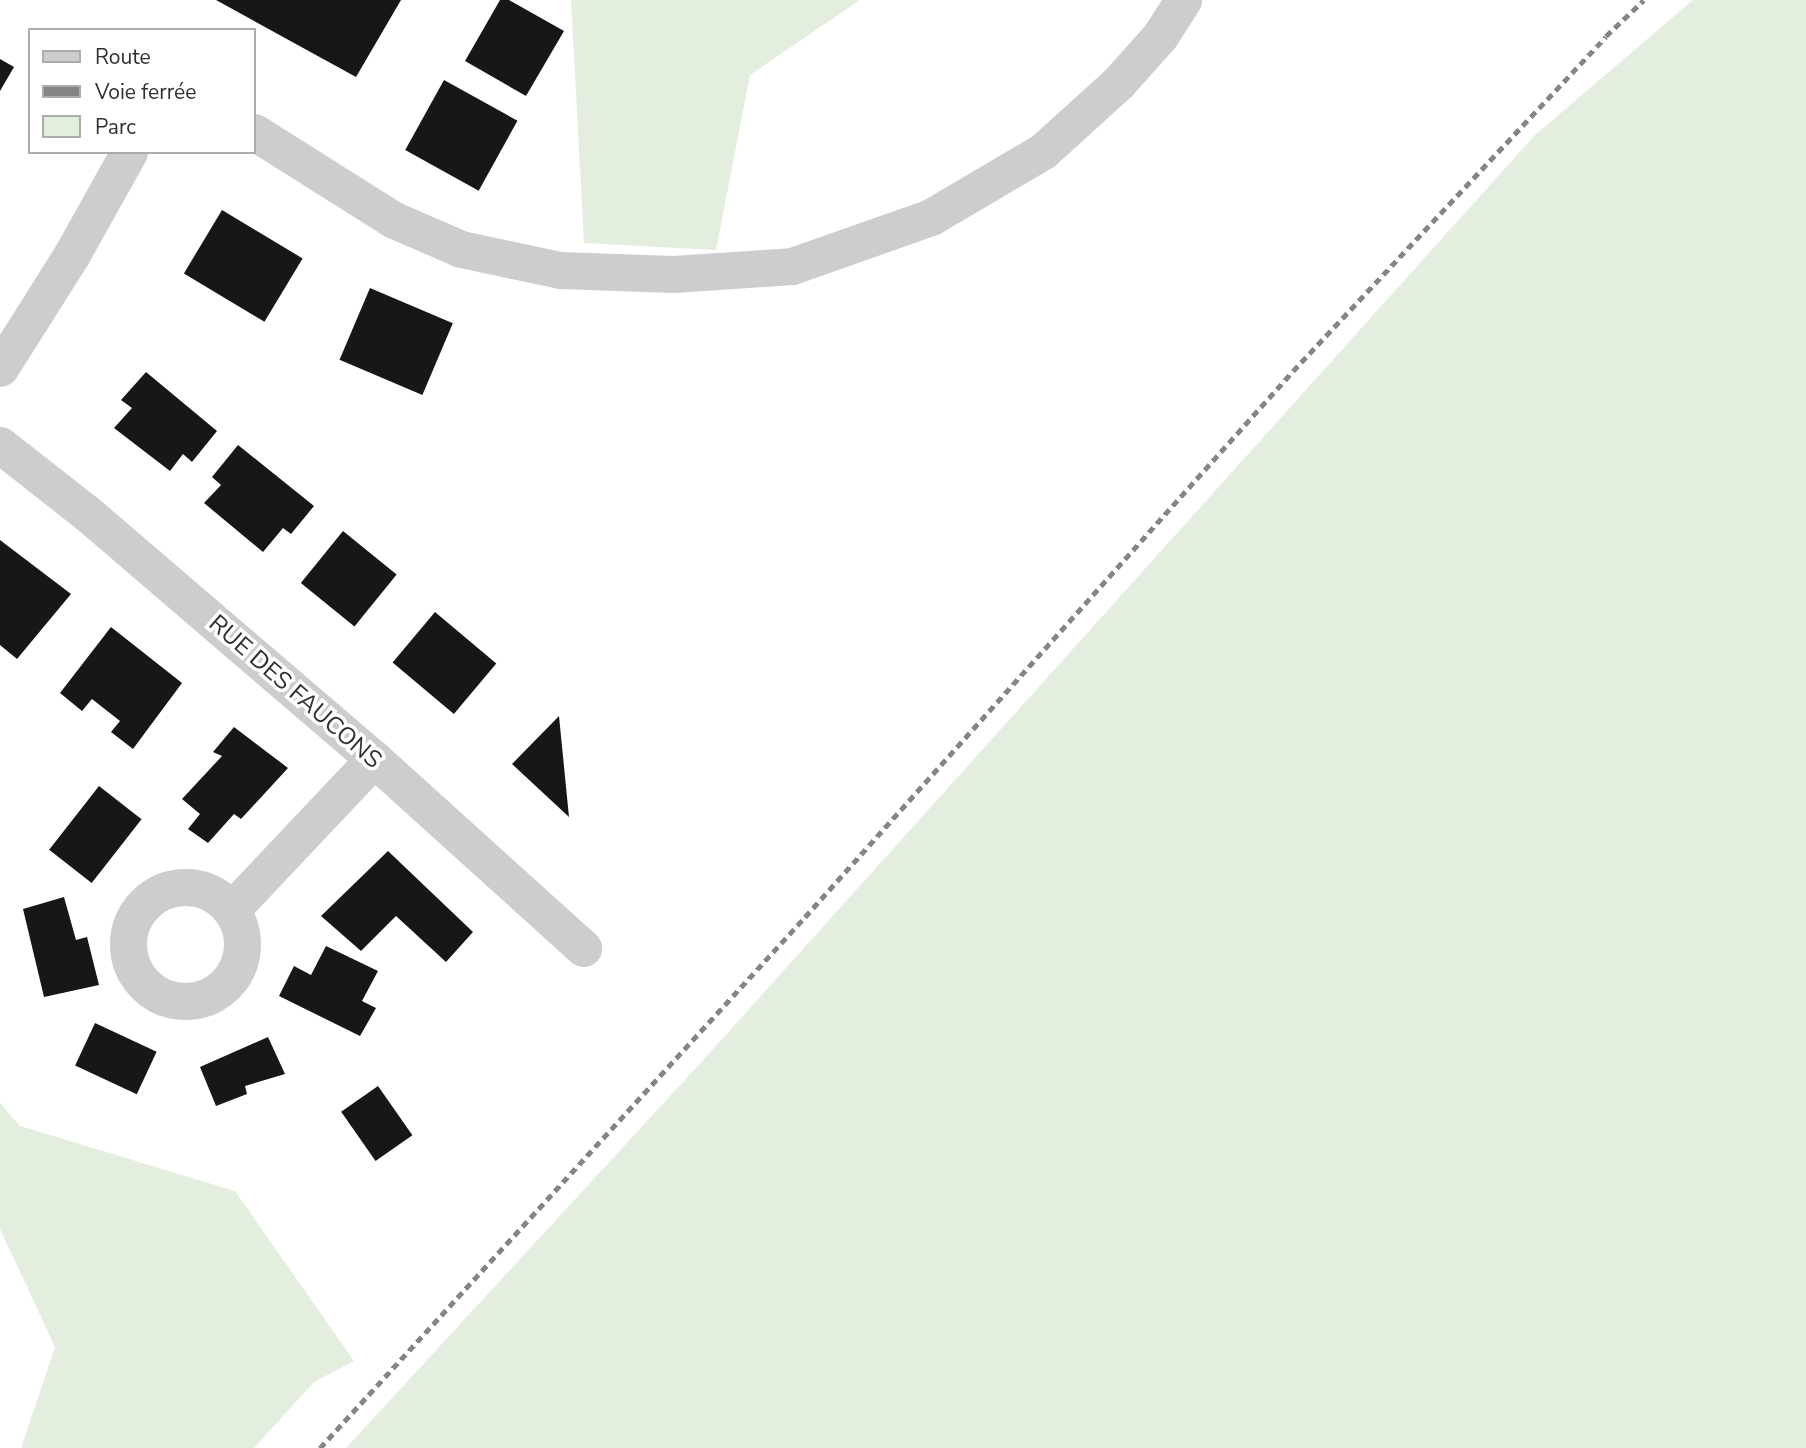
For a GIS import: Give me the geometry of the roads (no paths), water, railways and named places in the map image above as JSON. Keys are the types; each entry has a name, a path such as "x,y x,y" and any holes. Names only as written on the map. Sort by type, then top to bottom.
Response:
{"street":[{"path":"256,133 394,220 461,249 560,270 673,274 792,266 931,217 1043,151 1118,83 1160,36 1183,0"},
{"path":"0,368 72,254 128,154"},
{"name":"RUE DES FAUCONS","path":"0,445 88,514 374,759 583,948"},
{"path":"231,910 374,759"}],"railway":[{"path":"320,1448 805,917 1293,371 1606,36 1644,0"}]}
